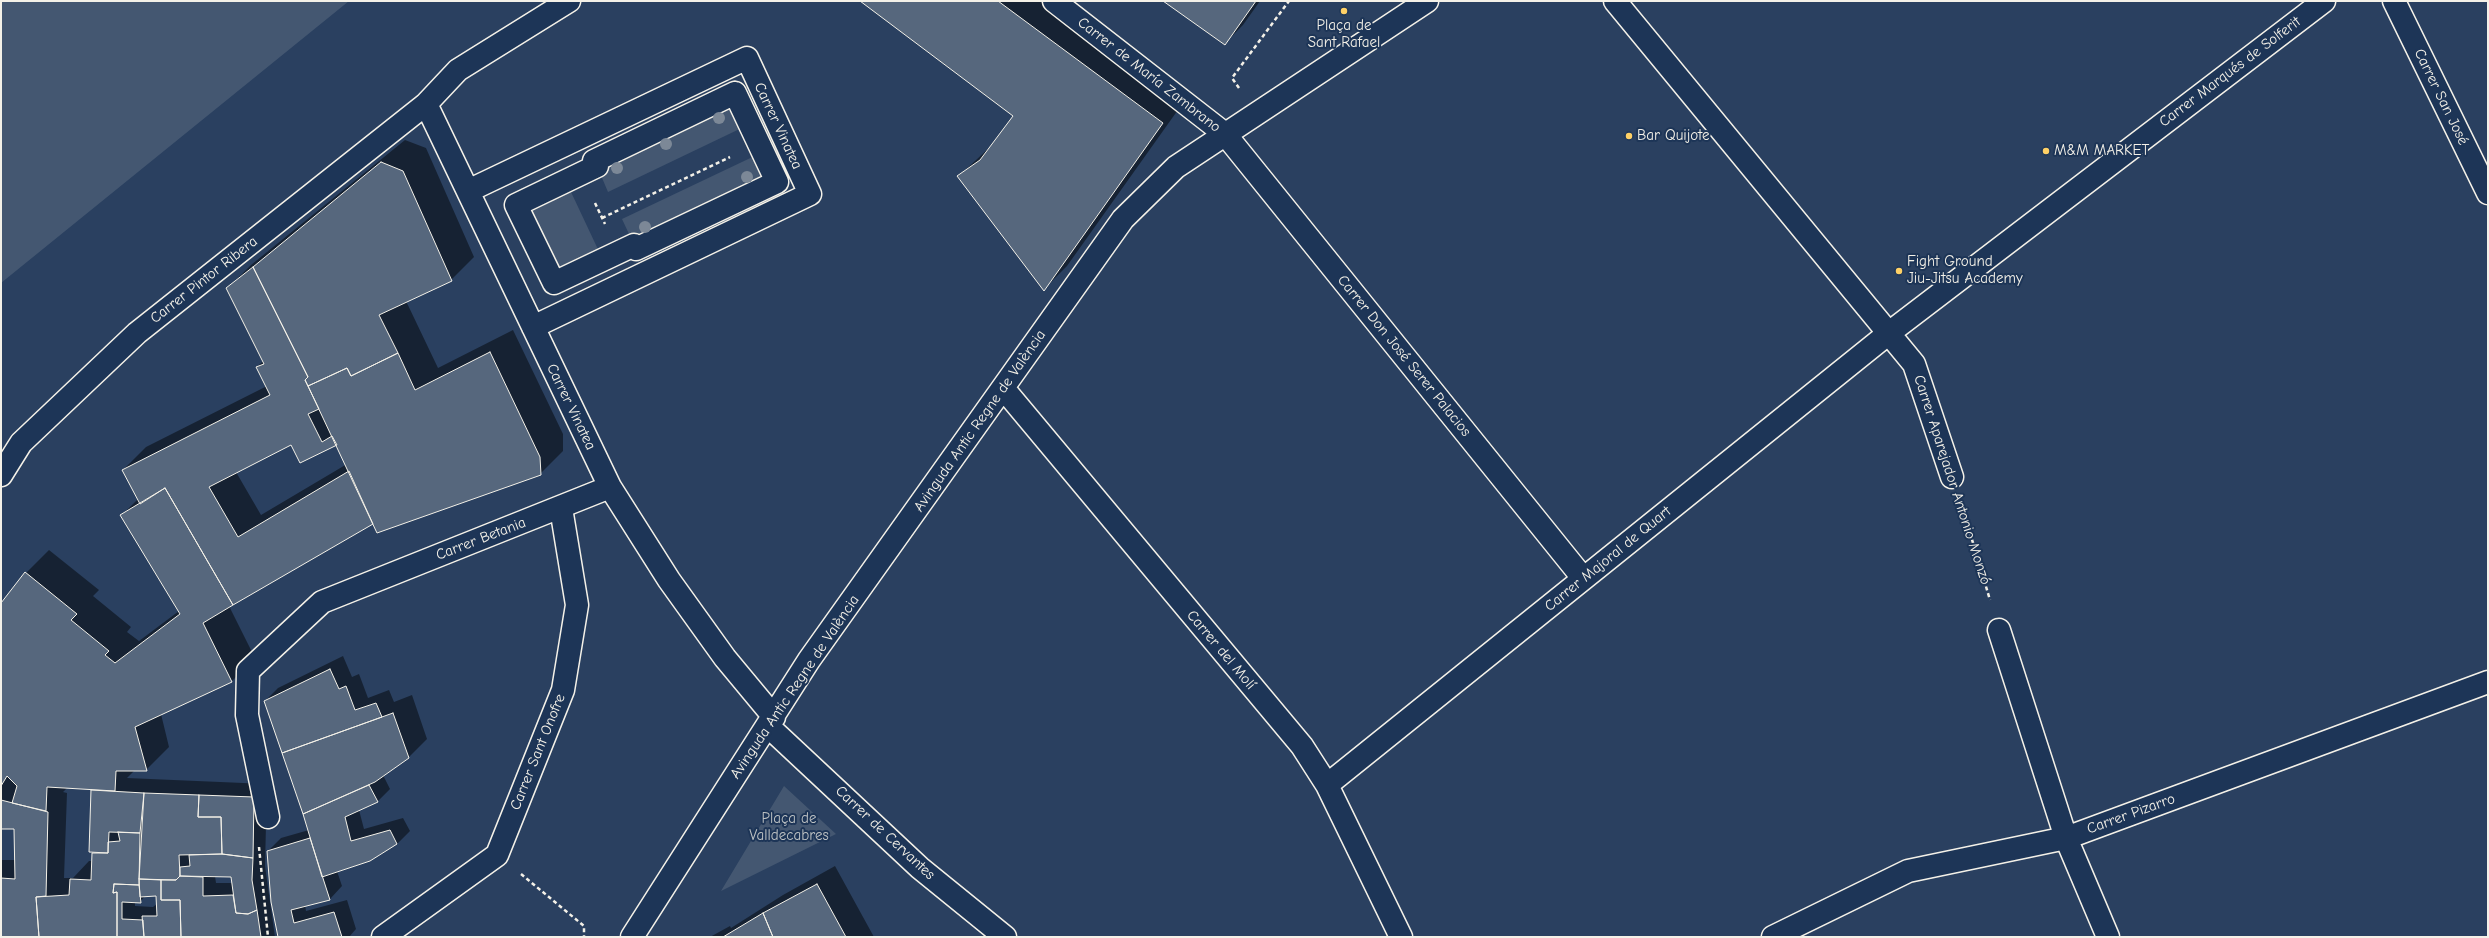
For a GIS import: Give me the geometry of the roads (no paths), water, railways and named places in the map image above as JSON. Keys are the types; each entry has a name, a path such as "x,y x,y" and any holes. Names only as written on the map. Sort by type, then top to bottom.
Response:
{"street":[{"name":"Carrer Pintor Ribera","path":"1,476 20,443 137,333 426,104 458,70 569,1"},
{"name":"Carrer de María Zambrano","path":"1054,1 1225,134"},
{"name":"Avinguda Antic Regne de València","path":"632,937 809,660 1123,219 1176,168 1427,1"},
{"name":"Carrer Aparejador Antonio Monzó","path":"1615,1 1914,364 1952,477"},
{"name":"Carrer Marqués de Solferit","path":"1889,333 2324,1"},
{"name":"Carrer San José","path":"2394,1 2488,193"},
{"name":"Carrer Vinatea","path":"468,191 747,58 810,194 533,327"},
{"path":"735,93 777,182 636,249 634,245 619,252 554,283 516,204 597,166 594,161 735,93"},
{"name":"Carrer Vinatea","path":"426,104 610,487"},
{"name":"Carrer Don José Serer Palacios","path":"1225,134 1583,578"},
{"name":"Carrer Majoral de Quart","path":"1327,785 1889,333"},
{"name":"Carrer del Molí","path":"1003,388 1302,746 1327,785 1401,937"},
{"path":"610,487 669,580 771,721"},
{"name":"Carrer Betania","path":"268,818 247,716 248,671 322,602 561,508 610,487"},
{"name":"Carrer Sant Onofre","path":"383,937 497,855 563,690 577,605 561,508"},
{"path":"1999,630 2066,838 2108,937"},
{"name":"Carrer Pizarro","path":"1773,937 1908,871 2066,838 2488,682"},
{"name":"Carrer de Cervantes","path":"771,721 920,868 1005,937"}],"place":[{"name":"Plaça de Sant Rafael","path":"1344,11"},
{"name":"Bar Quijote","path":"1629,136"},
{"name":"M&M MARKET","path":"2046,151"},
{"name":"Fight Ground Jiu-Jitsu Academy","path":"1899,271"}],"park label":[{"name":"Plaça de Valldecabres","path":"789,828"}]}
